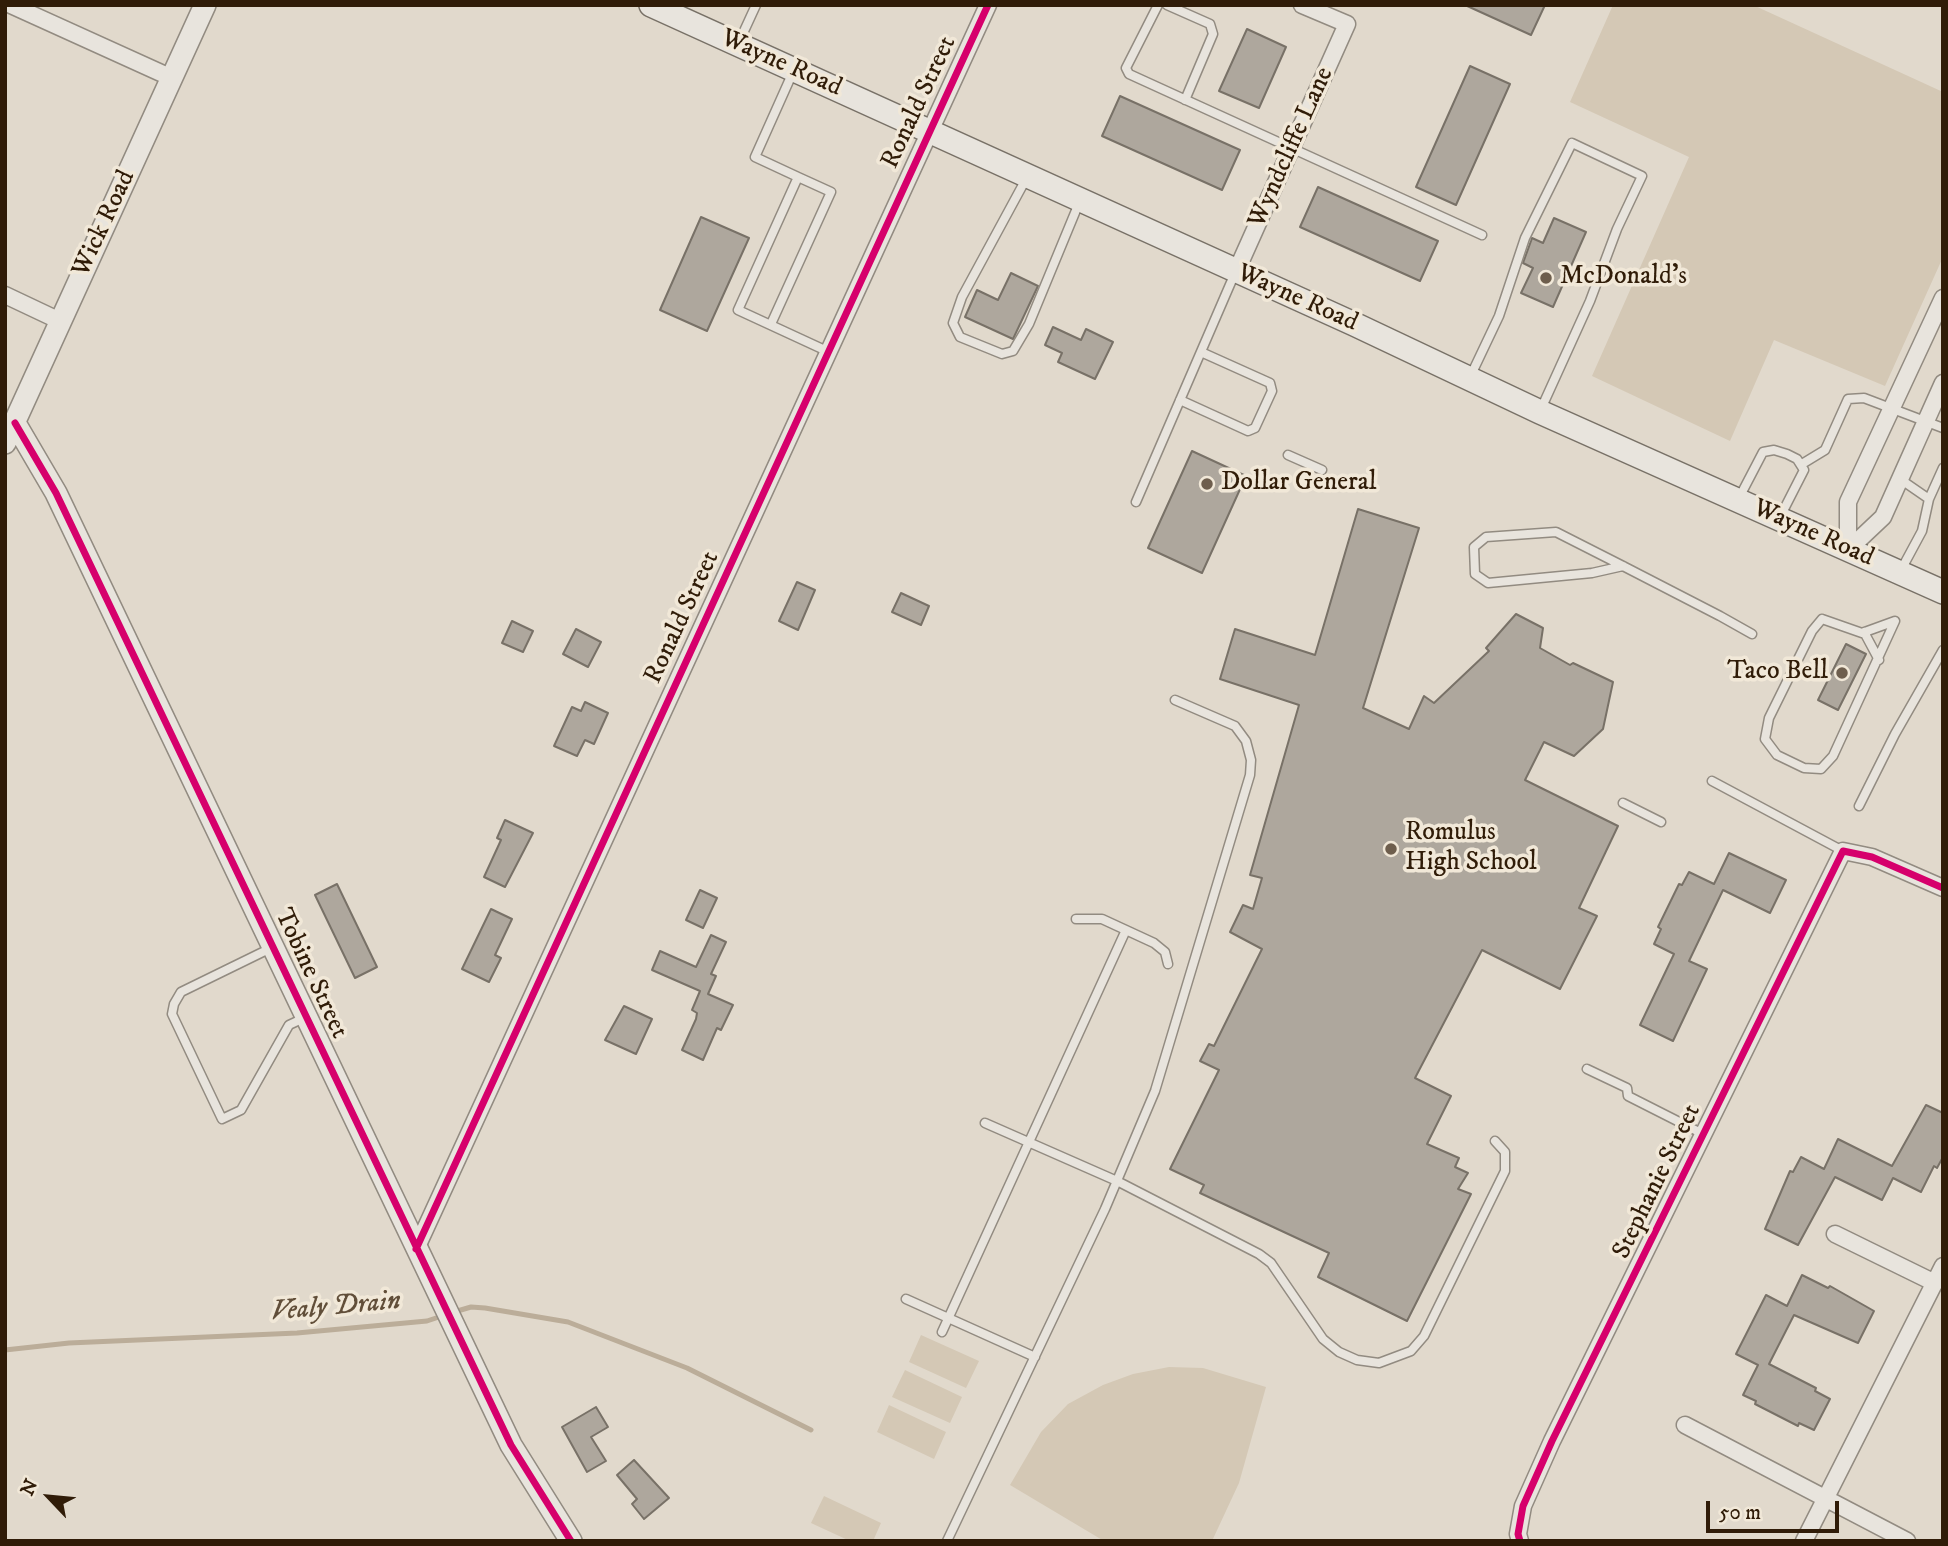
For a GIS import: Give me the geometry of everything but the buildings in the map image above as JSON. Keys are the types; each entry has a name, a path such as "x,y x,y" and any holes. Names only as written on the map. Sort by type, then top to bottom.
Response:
{"main road":[{"name":"Wayne Road","path":"652,5 1540,412 1943,592"}],"street":[{"path":"11,5 172,78"},
{"name":"Wick Road","path":"5,443 205,5"},
{"name":"Ronald Street","path":"416,1249 988,5"},
{"name":"Wyndcliffe Lane","path":"1236,272 1347,24 1302,5"},
{"path":"5,295 60,321"},
{"path":"1848,550 1848,502 1943,298"},
{"path":"1848,550 1884,517 1943,383"},
{"name":"Tobine Street","path":"15,423 56,492 511,1445 571,1541"},
{"path":"1843,851 1872,858 1943,888"},
{"name":"Stephanie Street","path":"1519,1537 1522,1506 1547,1452 1843,851"},
{"path":"1835,1234 1935,1283"},
{"path":"1804,1541 1943,1266"},
{"path":"1685,1425 1908,1541"}],"lane":[{"path":"738,45 756,5"},
{"path":"1158,5 1126,68 1129,74 1482,236"},
{"path":"1167,5 1210,24 1213,34 1185,100"},
{"path":"771,324 831,192 755,157 794,70"},
{"path":"1469,379 1499,316 1525,238 1572,143 1643,176 1617,229 1590,301 1540,412"},
{"path":"798,177 738,310 829,352"},
{"path":"1028,177 962,297 953,323 960,337 1002,354 1013,351 1029,324 1080,201"},
{"path":"1136,502 1236,272"},
{"path":"1180,400 1248,431 1255,428 1272,391 1270,383 1201,352"},
{"path":"1802,464 1825,450 1848,399 1864,398 1892,411 1943,428"},
{"path":"1738,501 1763,452 1774,450 1787,454 1802,464 1804,470 1779,520"},
{"path":"1288,455 1322,470"},
{"path":"1900,573 1922,531 1930,499 1943,468"},
{"path":"1900,479 1930,499"},
{"path":"1623,566 1592,573 1488,583 1475,573 1474,547 1486,537 1556,532 1623,566 1752,634"},
{"path":"1822,619 1864,632 1895,621 1833,756 1821,769 1804,768 1777,755 1765,739 1769,718 1812,631 1822,619"},
{"path":"1864,632 1879,660"},
{"path":"1859,806 1895,734 1943,650"},
{"path":"947,1541 1117,1181 1155,1091 1250,775 1249,750 1236,726 1175,700"},
{"path":"1712,780 1843,851"},
{"path":"1623,803 1661,822"},
{"path":"1076,919 1102,919 1126,930 1159,947 1165,952 1168,964"},
{"path":"942,1332 1031,1143 1126,930"},
{"path":"274,946 181,992 174,1004 172,1014 222,1119 241,1110 289,1025 307,1017"},
{"path":"1587,1069 1627,1088 1628,1096 1704,1134"},
{"path":"985,1123 1117,1181 1271,1263 1323,1339 1339,1352 1357,1360 1379,1363 1411,1351 1424,1336 1505,1171 1505,1152 1495,1141"},
{"path":"906,1299 1035,1357"}],"shaded area":[{"path":"1613,5 1753,5 1943,92 1943,257 1885,386 1774,340 1730,441 1592,376 1689,157 1570,102"},
{"path":"921,1335 979,1361 966,1388 909,1362"},
{"path":"1169,1367 1203,1368 1266,1387 1239,1483 1212,1541 1104,1541 1010,1485 1041,1432 1068,1404 1103,1385 1133,1374"},
{"path":"905,1370 962,1397 950,1423 892,1397"},
{"path":"889,1405 946,1432 934,1459 877,1432"},
{"path":"824,1496 881,1523 873,1541 850,1541 811,1523"}],"waterway":[{"name":"Vealy Drain","path":"454,1312 471,1307 485,1308 568,1322 687,1368 811,1430"},
{"name":"Vealy Drain","path":"5,1350 69,1343 297,1333 427,1321 445,1315"}],"cycle path":[{"path":"416,1249 988,5"},
{"path":"15,423 56,493 511,1445 571,1541"},
{"path":"1520,1541 1518,1534 1523,1506 1552,1441 1843,851 1872,857 1943,888"}],"place":[{"name":"McDonald's","path":"1546,278"},
{"name":"Dollar General","path":"1207,484"},
{"name":"Taco Bell","path":"1842,673"},
{"name":"Romulus High School","path":"1391,849"}]}
